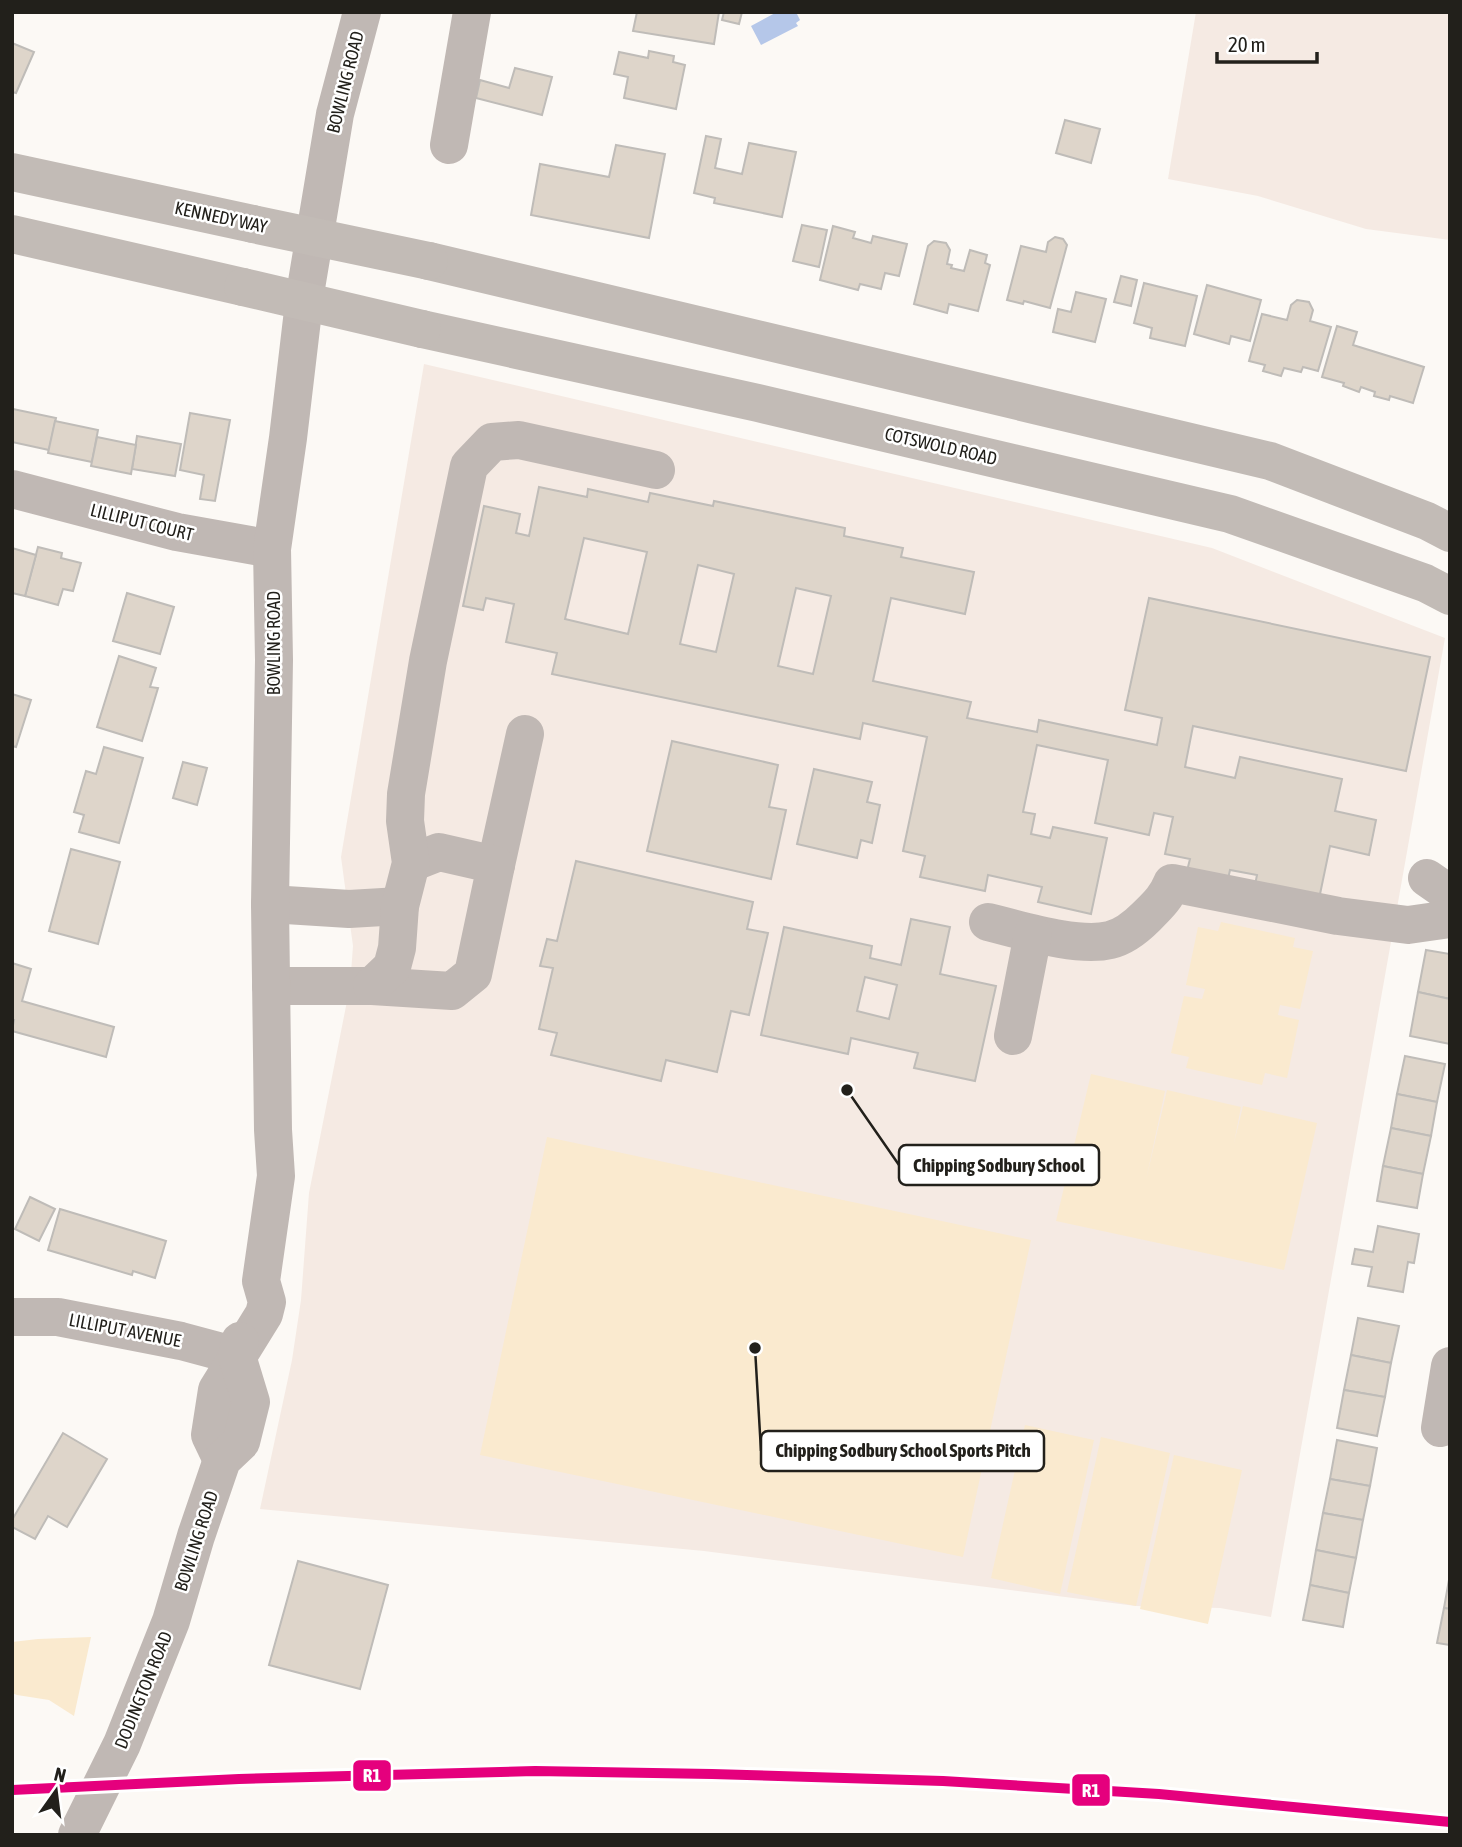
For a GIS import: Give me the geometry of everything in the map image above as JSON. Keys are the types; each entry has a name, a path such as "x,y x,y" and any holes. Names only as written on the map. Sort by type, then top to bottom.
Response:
{"main road":[{"name":"KENNEDY WAY","path":"12,172 429,261 1270,461 1427,521 1450,533"},
{"name":"COTSWOLD ROAD","path":"12,234 758,403 1230,514 1424,583 1450,596"}],"street":[{"name":"BOWLING ROAD","path":"171,1621 222,1460 210,1435 217,1390 237,1356 248,1293 261,1281 276,1176 270,904 274,660 272,549 305,294 335,114 362,12"},
{"path":"449,145 472,12"},
{"path":"372,986 392,967 397,948 400,906 411,863 405,821 406,794 428,660 469,466 492,442 519,440 656,470"},
{"name":"LILLIPUT COURT","path":"12,489 177,532 272,549"},
{"path":"271,986 372,986 452,991 473,974 525,734"},
{"path":"411,863 439,852 496,865"},
{"path":"988,922 1060,939 1112,940 1143,920 1167,896 1172,883 1338,916 1408,925 1450,919"},
{"path":"270,904 349,909 400,906"},
{"path":"1013,1036 1034,934"},
{"name":"LILLIPUT AVENUE","path":"12,1317 58,1317 181,1341 237,1356"},
{"path":"1440,1428 1450,1366"},
{"name":"DODINGTON ROAD","path":"77,1835 122,1744 171,1621"}],"shaded area":[{"path":"1196,12 1450,12 1450,240 1366,229 1258,196 1168,179"},
{"path":"424,364 1212,548 1445,638 1271,1617 1220,1608 1136,1606 704,1551 260,1509 292,1360 301,1300 309,1193 350,986 353,946 341,857"},
{"path":"1221,922 1295,938 1293,947 1313,951 1300,1009 1280,1005 1278,1015 1299,1020 1287,1078 1265,1073 1262,1085 1186,1068 1189,1057 1171,1053 1184,996 1202,999 1205,989 1186,985 1198,927 1218,931"},
{"path":"1091,1074 1165,1091 1146,1180 1167,1090 1241,1107 1234,1143 1243,1106 1317,1123 1284,1270 1056,1221"},
{"path":"547,1137 1031,1240 963,1557 480,1455"},
{"path":"1025,1425 1094,1440 1060,1594 991,1578"},
{"path":"1101,1437 1170,1453 1136,1606 1067,1592"},
{"path":"1174,1455 1242,1470 1208,1624 1140,1609"},
{"path":"91,1637 74,1716 49,1700 12,1693 12,1642"}],"water":[{"path":"777,12 796,12 800,20 796,23 798,26 761,45 751,26"}],"building":[{"path":"637,12 719,12 714,44 633,31"},
{"path":"724,12 742,12 739,24 722,20"},
{"path":"12,43 34,52 16,93 12,92"},
{"path":"649,51 674,56 673,62 685,65 676,109 624,98 628,77 614,74 619,52 648,58"},
{"path":"515,68 552,77 542,115 476,98 480,80 509,88"},
{"path":"1065,120 1100,129 1091,163 1056,153"},
{"path":"706,136 721,139 715,168 742,174 749,143 796,152 782,217 714,203 715,198 694,193"},
{"path":"616,145 665,154 649,238 531,215 540,164 609,177"},
{"path":"802,225 827,230 819,267 793,261"},
{"path":"833,226 855,232 853,238 871,243 873,236 907,244 899,276 885,273 881,289 860,284 858,290 820,280"},
{"path":"1055,237 1063,239 1067,245 1050,308 1024,301 1023,304 1007,300 1021,246 1046,252 1048,242"},
{"path":"934,241 946,243 950,250 947,264 952,265 951,268 964,271 970,250 987,255 985,263 990,265 978,311 949,304 947,313 914,304 928,246"},
{"path":"1121,276 1137,280 1131,306 1114,302"},
{"path":"1144,283 1197,296 1185,346 1150,338 1152,328 1134,323"},
{"path":"1207,285 1261,300 1250,341 1231,336 1229,344 1194,334"},
{"path":"1076,292 1106,299 1095,342 1053,332 1058,309 1071,312"},
{"path":"1297,300 1309,302 1313,310 1310,321 1331,327 1318,371 1303,367 1301,372 1284,368 1281,376 1263,371 1265,365 1249,361 1262,314 1287,320 1291,305"},
{"path":"1337,326 1357,332 1353,345 1424,367 1413,403 1390,396 1389,400 1374,396 1375,392 1361,387 1359,392 1343,386 1344,383 1322,377"},
{"path":"13,409 56,418 49,450 12,442"},
{"path":"190,413 230,420 215,501 200,499 204,475 180,470"},
{"path":"55,421 98,430 92,462 48,453"},
{"path":"137,436 181,444 175,476 132,469"},
{"path":"97,437 136,445 131,474 91,466"},
{"path":"539,487 587,497 588,489 648,502 650,493 713,506 714,501 845,528 844,536 903,548 901,557 974,572 965,614 891,598 873,681 971,702 967,718 1037,732 1039,720 1157,745 1162,718 1125,710 1149,598 1430,657 1406,771 1193,726 1185,767 1235,778 1240,757 1342,779 1335,811 1376,820 1369,855 1330,846 1319,899 1255,885 1257,875 1230,870 1228,879 1187,871 1190,859 1165,854 1173,817 1154,813 1149,835 1095,823 1108,760 1037,745 1023,812 1035,814 1031,834 1050,838 1053,827 1107,838 1091,914 1038,902 1042,887 988,875 985,891 920,877 925,856 903,851 927,737 863,723 860,739 552,674 557,653 506,642 514,604 486,598 483,610 463,606 484,506 520,514 516,533 529,536","holes":["584,538 647,552 628,634 565,619","698,565 734,574 716,652 680,644","796,588 831,596 813,674 778,666"]},
{"path":"38,547 62,553 61,558 81,563 73,591 63,589 58,605 25,596"},
{"path":"12,548 36,555 25,596 12,593"},
{"path":"127,593 174,607 160,654 113,641"},
{"path":"119,656 156,668 150,687 158,688 142,741 97,727"},
{"path":"12,694 31,700 16,747 12,746"},
{"path":"672,741 778,765 769,807 786,810 771,879 647,851"},
{"path":"104,747 143,758 119,843 79,832 84,815 74,812 86,771 96,774"},
{"path":"183,762 207,768 197,805 173,798"},
{"path":"814,769 872,782 867,802 880,805 872,843 861,840 857,858 797,844"},
{"path":"71,849 120,862 98,944 49,931"},
{"path":"576,861 753,902 747,929 768,933 749,1015 731,1011 717,1072 666,1060 661,1081 551,1055 557,1033 539,1029 553,968 540,966 547,939 557,941"},
{"path":"911,919 950,927 940,974 996,986 975,1081 914,1068 918,1053 851,1038 848,1054 761,1035 784,927 872,946 870,958 901,965","holes":["865,977 897,985 889,1019 857,1011"]},
{"path":"1426,950 1450,954 1450,999 1418,992"},
{"path":"12,963 31,969 22,1001 114,1027 106,1057 12,1031"},
{"path":"1418,992 1450,999 1450,1044 1410,1036"},
{"path":"1405,1056 1445,1064 1437,1102 1397,1094"},
{"path":"1397,1094 1437,1102 1431,1136 1391,1128"},
{"path":"1391,1128 1431,1136 1423,1174 1383,1166"},
{"path":"1383,1166 1423,1174 1417,1208 1377,1201"},
{"path":"30,1197 55,1209 39,1241 15,1229"},
{"path":"60,1209 166,1241 155,1278 133,1271 132,1275 48,1250"},
{"path":"1378,1226 1419,1234 1414,1263 1408,1262 1403,1292 1368,1286 1372,1267 1352,1264 1355,1249 1373,1252"},
{"path":"1358,1318 1399,1326 1391,1363 1351,1355"},
{"path":"1351,1355 1391,1363 1385,1397 1344,1390"},
{"path":"1344,1390 1385,1397 1377,1436 1337,1428"},
{"path":"63,1433 107,1459 67,1527 48,1516 35,1539 12,1527 12,1520"},
{"path":"1337,1440 1377,1448 1370,1486 1330,1479"},
{"path":"1330,1479 1370,1486 1363,1520 1323,1513"},
{"path":"1323,1513 1363,1520 1356,1558 1316,1550"},
{"path":"1316,1550 1356,1558 1349,1593 1310,1585"},
{"path":"298,1561 388,1585 360,1689 269,1665"},
{"path":"1450,1574 1450,1609 1444,1608"},
{"path":"1310,1585 1349,1593 1343,1627 1303,1620"},
{"path":"1444,1608 1450,1609 1450,1645 1437,1643"}],"transit line":[{"name":"R1","path":"12,1790 239,1779 535,1771 712,1774 943,1781 1159,1794 1450,1822"}],"place":[{"name":"Chipping Sodbury School","path":"847,1090"},
{"name":"Chipping Sodbury School Sports Pitch","path":"755,1348"}]}
